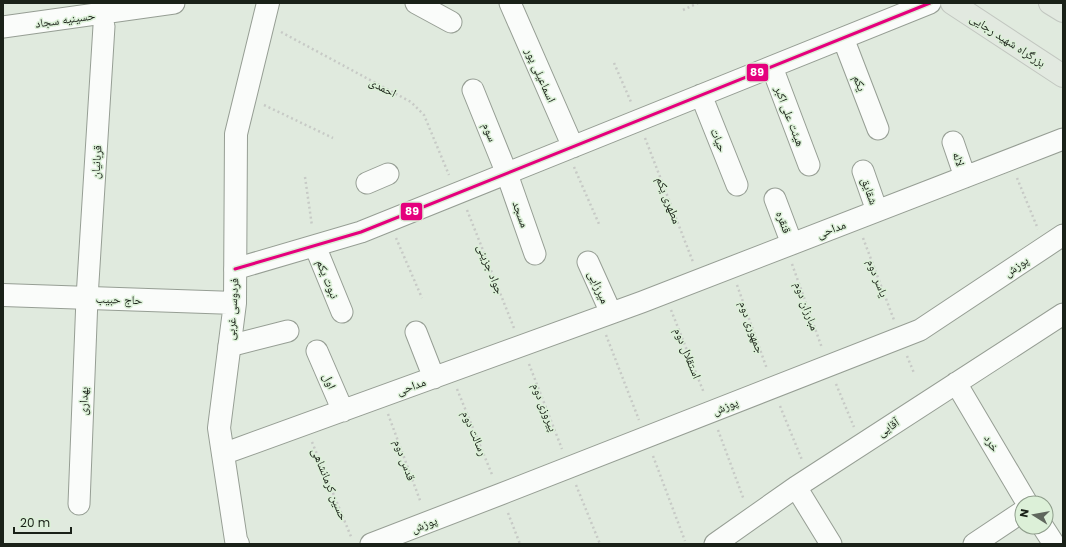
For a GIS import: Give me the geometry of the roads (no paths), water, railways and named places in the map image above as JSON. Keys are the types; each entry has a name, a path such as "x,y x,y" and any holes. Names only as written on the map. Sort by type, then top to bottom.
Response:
{"highway":[{"name":"بزرگراه شهید رجایی","path":"952,3 1063,76"},
{"path":"1050,3 1063,11"}],"street":[{"name":"حسینیه سجاد","path":"3,27 174,3"},
{"path":"416,3 451,22"},
{"name":"اسماعیلی پور","path":"510,3 570,148"},
{"path":"235,269 361,232 459,194 638,120 930,3"},
{"name":"فردوسی غربی","path":"238,544 236,540 219,428 235,303 236,134 265,13"},
{"name":"قربانیان","path":"87,298 104,26"},
{"name":"یکم","path":"843,38 878,129"},
{"name":"هیئت علی اکبر","path":"772,66 809,165"},
{"name":"سوم","path":"472,90 507,174"},
{"name":"حیات","path":"701,95 737,185"},
{"name":"مداحی","path":"223,454 700,280 1063,139"},
{"name":"لاله","path":"953,142 965,177"},
{"name":"شقایق","path":"863,171 877,211"},
{"path":"366,183 388,174"},
{"name":"مسجد","path":"507,174 535,254"},
{"name":"قنقره","path":"775,199 789,245"},
{"name":"پوزش","path":"370,544 569,468 920,330 1056,244"},
{"name":"نبوت یکم","path":"315,246 342,312"},
{"name":"میرزایی","path":"588,262 605,315"},
{"name":"حاج حبیب","path":"3,296 235,303"},
{"name":"بهداری","path":"79,504 87,298"},
{"name":"آقایی","path":"714,544 796,487 1063,314"},
{"path":"230,346 288,331"},
{"path":"416,332 442,375"},
{"name":"اول","path":"318,351 343,411"},
{"name":"خرد","path":"956,383 1022,495"},
{"path":"796,487 831,544"},
{"path":"974,544 1014,517"},
{"path":"1048,535 1054,544"}]}
